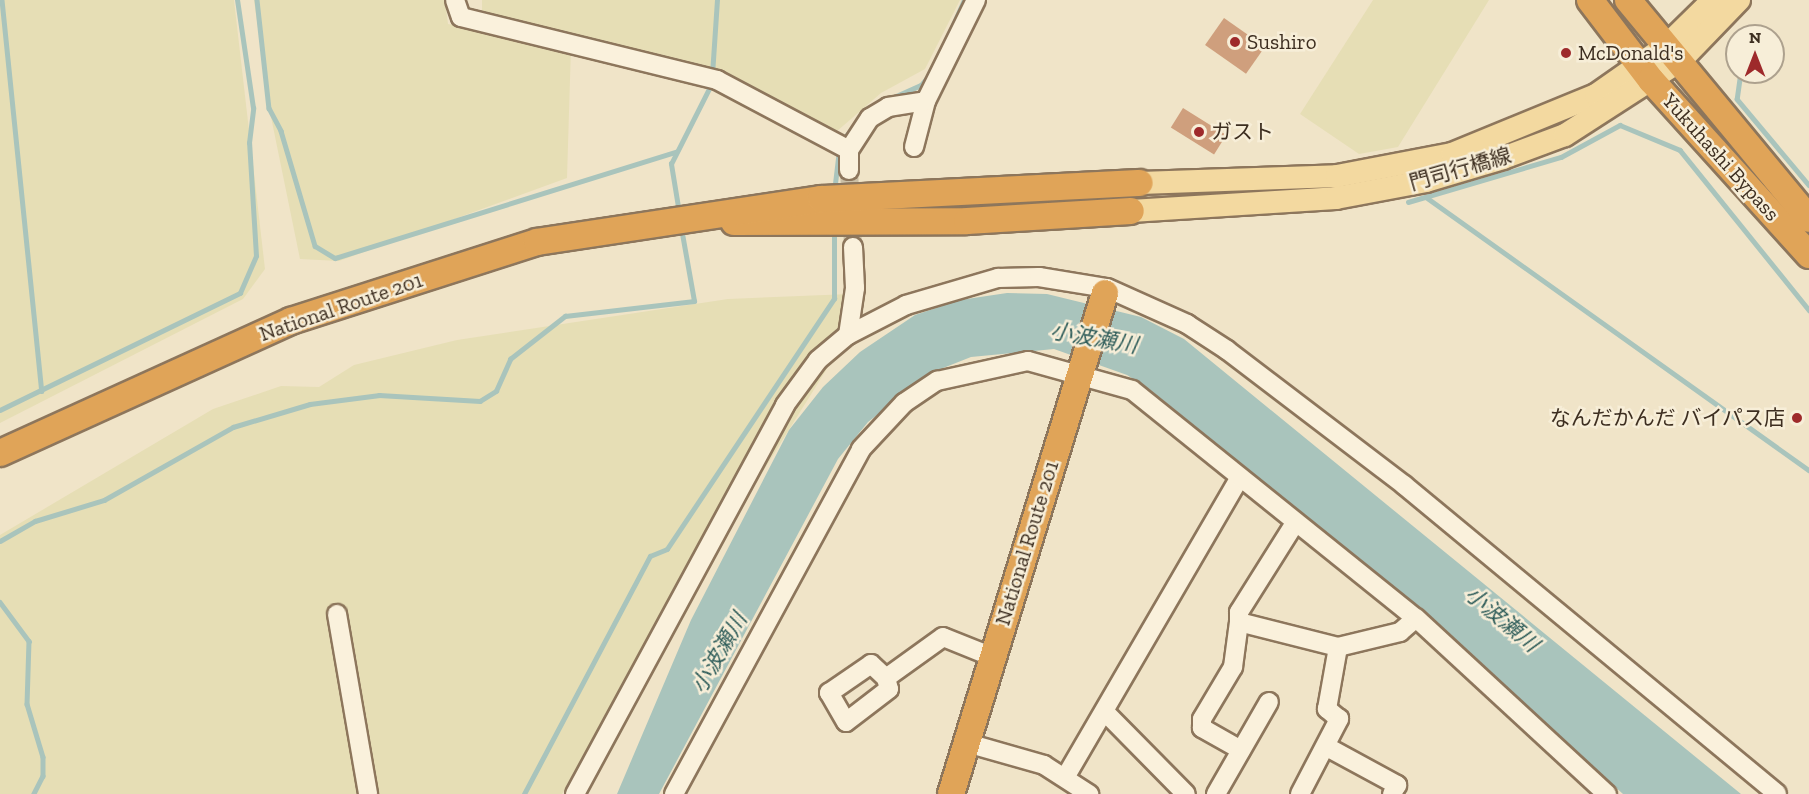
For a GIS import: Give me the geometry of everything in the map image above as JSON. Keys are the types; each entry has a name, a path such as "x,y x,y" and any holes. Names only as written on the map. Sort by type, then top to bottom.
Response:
{"highway":[{"name":"Yukuhashi Bypass","path":"1590,0 1646,72 1809,255"},
{"name":"Yukuhashi Bypass","path":"1628,0 1809,219"},
{"name":"National Route 201","path":"0,453 291,321 537,242 700,221 821,200 1140,183"},
{"name":"National Route 201","path":"700,221 967,221 1131,211"},
{"name":"National Route 201","path":"951,794 1105,293"}],"main road":[{"name":"門司行橋線","path":"1673,54 1713,0"},
{"name":"門司行橋線","path":"1131,211 1336,198 1426,181 1565,135 1646,72 1673,54 1739,0"},
{"name":"門司行橋線","path":"1140,183 1337,176 1399,168 1530,125 1646,72"}],"street":[{"path":"454,0 461,17 706,76 849,150"},
{"path":"914,147 926,101 976,0"},
{"path":"849,170 849,150 870,118 888,106 926,101"},
{"path":"848,335 855,288 853,247"},
{"path":"575,794 785,405 819,360 848,335 906,305 998,278 1039,277 1107,288 1158,309 1227,350 1404,485 1777,794"},
{"path":"674,794 830,499 861,449 904,403 937,381 991,366 1028,361 1080,370 1132,390 1239,479 1416,618 1606,794"},
{"path":"1066,776 1239,479"},
{"path":"1241,750 1202,728 1233,667 1239,612 1295,523"},
{"path":"337,614 368,794"},
{"path":"1239,622 1338,647 1400,632 1416,618"},
{"path":"886,678 943,637 993,657"},
{"path":"1300,794 1340,719 1327,709 1338,647"},
{"path":"1216,794 1269,702"},
{"path":"1105,712 1186,794"},
{"path":"967,743 1066,776 1089,794"},
{"path":"1327,747 1397,785 1392,794"}],"shaded area":[{"path":"0,0 234,0 265,269 243,299 0,423"},
{"path":"254,0 445,0 448,24 571,47 567,178 339,261 300,259 270,112"},
{"path":"482,0 960,0 925,69 881,93 836,132 729,74 482,11"},
{"path":"1373,0 1489,0 1398,147 1359,154 1300,114"},
{"path":"850,294 848,335 562,794 0,794 0,535 213,409 281,386 319,387 354,365 457,340 728,299"}],"water":[{"name":"小波瀬川","path":"1007,293 1047,294 1141,317 1184,339 1741,794 1623,794 1416,606 1149,389 1127,375 1054,349 971,357 933,372 868,422 838,459 659,794 617,794 691,620 789,430 823,387 860,352 915,315 960,300"}],"building":[{"name":"Sushiro","path":"1224,18 1265,47 1246,74 1205,45"},
{"name":"ガスト","path":"1183,108 1226,135 1214,155 1171,128"}],"waterway":[{"path":"2,0 42,391"},
{"path":"0,410 240,293 256,256 249,143 253,108 237,0"},
{"path":"257,0 269,108 281,131 315,246 335,258 676,152"},
{"path":"712,75 717,0"},
{"path":"946,41 964,0"},
{"path":"876,105 921,85 931,73"},
{"path":"679,213 671,164 712,83"},
{"path":"1739,84 1737,99 1809,185"},
{"path":"841,142 857,123"},
{"path":"1408,202 1561,157 1620,125 1680,150 1809,310"},
{"path":"834,192 839,150"},
{"path":"1426,197 1809,470"},
{"path":"0,541 35,521 104,500 233,427 310,404 379,395 480,401 496,391 510,359 565,316 694,301 681,228"},
{"path":"524,794 650,556 667,549 834,299 834,230"},
{"path":"0,602 29,641 27,704 43,757 43,776 34,794"}],"tunnel":[{"path":"849,170 853,247"}],"place":[{"name":"Sushiro","path":"1235,42"},
{"name":"McDonald's","path":"1566,53"},
{"name":"ガスト","path":"1199,132"},
{"name":"なんだかんだ バイパス店","path":"1797,418"}]}
